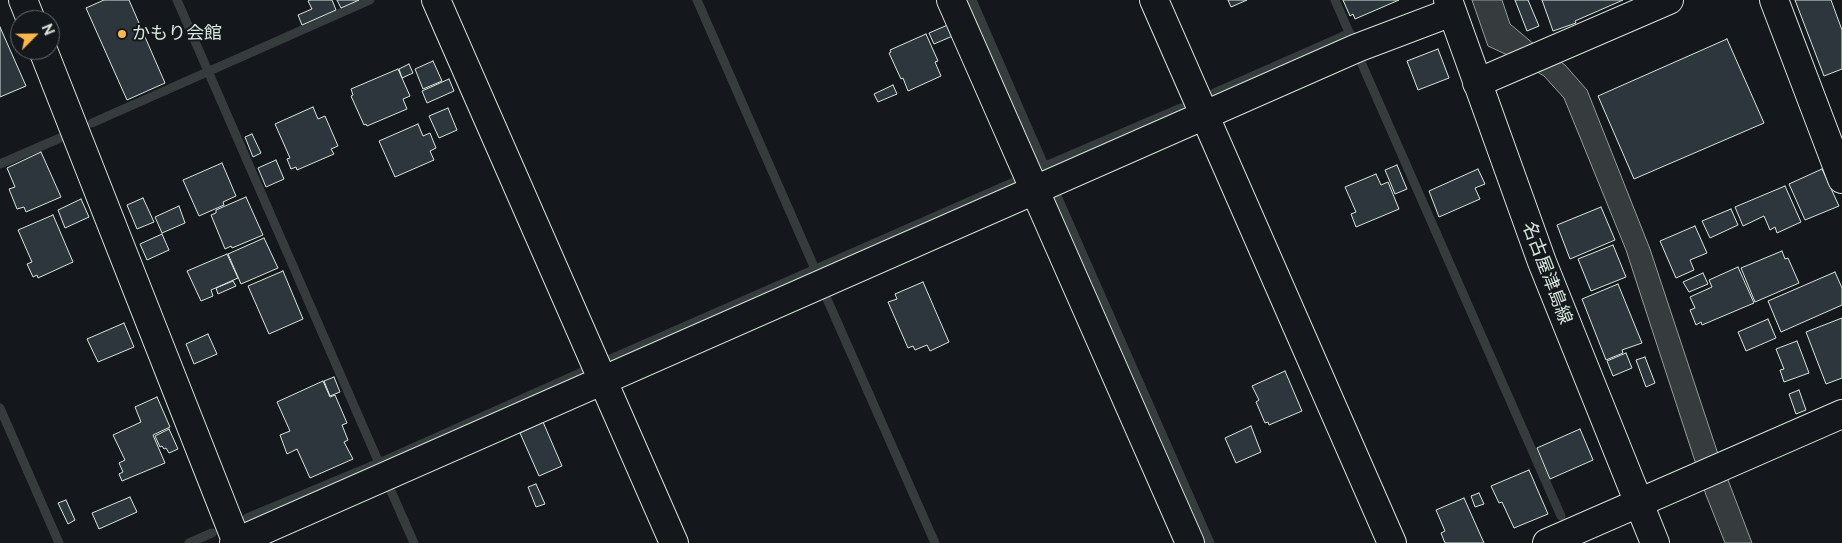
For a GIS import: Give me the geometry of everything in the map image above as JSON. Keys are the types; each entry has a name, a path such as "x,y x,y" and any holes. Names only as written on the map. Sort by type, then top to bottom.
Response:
{"street":[{"path":"436,0 674,543"},
{"path":"951,0 1190,543"},
{"path":"1154,0 1392,543"},
{"path":"1477,84 1669,0"},
{"path":"1774,0 1842,179"},
{"path":"47,60 236,543 1450,6"},
{"name":"名古屋津島線","path":"1450,6 1542,262 1655,543"},
{"path":"1547,543 1725,465 1841,419"}],"shaded area":[{"path":"1472,0 1502,0 1510,24 1535,45 1565,65 1587,90 1650,249 1717,451 1752,543 1725,543 1706,495 1626,250 1564,98 1544,76 1514,58 1488,46"}],"building":[{"path":"104,0 129,0 165,83 127,100 86,8"},
{"path":"332,0 336,10 302,25 298,15 312,9 308,1"},
{"path":"337,0 359,0 341,8"},
{"path":"1228,0 1247,0 1231,7"},
{"path":"1343,0 1399,0 1355,19 1353,14 1350,16"},
{"path":"1515,0 1528,0 1539,26 1527,31"},
{"path":"1542,0 1623,0 1575,21 1576,23 1553,31"},
{"path":"1795,0 1831,0 1842,30 1842,69 1824,76"},
{"path":"950,24 955,35 934,44 929,33"},
{"path":"0,27 10,50 10,60 15,60 26,86 0,97"},
{"path":"926,34 938,61 935,62 941,76 908,91 889,53 891,52 890,50"},
{"path":"1727,39 1764,123 1634,179 1598,96"},
{"path":"1438,49 1449,78 1418,90 1407,61"},
{"path":"433,61 442,81 423,89 415,69"},
{"path":"409,64 413,73 402,78 399,69"},
{"path":"398,69 410,96 403,99 407,109 367,126 366,124 364,125 351,96 353,95 351,89"},
{"path":"449,79 454,91 427,103 422,91"},
{"path":"893,85 897,94 878,102 874,94"},
{"path":"313,107 318,119 325,116 338,146 331,149 334,154 297,170 296,167 291,169 287,159 290,158 275,124"},
{"path":"448,108 457,130 439,138 429,116"},
{"path":"418,124 423,136 430,133 436,148 430,151 434,160 395,177 379,141"},
{"path":"252,134 261,153 253,157 245,137"},
{"path":"41,152 61,197 26,212 24,207 17,209 9,189 15,187 7,168"},
{"path":"276,160 284,179 266,187 258,168"},
{"path":"222,163 236,196 223,202 224,205 199,216 183,180"},
{"path":"1397,165 1407,189 1395,194 1385,170"},
{"path":"1478,169 1485,184 1475,188 1480,199 1439,217 1429,191"},
{"path":"1822,169 1839,206 1805,220 1789,184"},
{"path":"1376,174 1381,185 1388,182 1399,209 1356,227 1351,214 1356,212 1345,187"},
{"path":"1785,186 1801,222 1777,233 1775,227 1770,230 1764,216 1743,226 1735,207"},
{"path":"246,197 263,235 225,249 211,215 216,213 216,210"},
{"path":"143,198 154,222 137,229 127,205"},
{"path":"81,199 89,217 65,228 58,210"},
{"path":"179,206 185,223 162,233 155,217"},
{"path":"1601,207 1615,240 1570,259 1557,225"},
{"path":"1731,209 1738,225 1710,238 1702,221"},
{"path":"53,215 73,262 38,278 37,275 33,277 27,264 32,262 18,230"},
{"path":"1695,226 1707,253 1690,260 1694,270 1676,278 1660,241"},
{"path":"162,234 169,250 147,260 140,244"},
{"path":"264,238 278,268 241,284 228,254"},
{"path":"1613,245 1626,277 1591,291 1578,259"},
{"path":"1782,251 1785,259 1788,258 1799,283 1755,302 1741,268"},
{"path":"227,254 238,278 211,290 213,296 201,301 187,271"},
{"path":"1738,267 1754,303 1702,325 1701,322 1696,325 1690,310 1695,308 1690,297 1712,287 1709,280"},
{"path":"283,271 303,319 269,334 248,286"},
{"path":"1835,272 1842,288 1842,305 1781,332 1768,301"},
{"path":"1703,273 1708,284 1689,292 1683,282"},
{"path":"233,281 236,286 218,294 216,288"},
{"path":"923,282 949,342 930,351 927,345 915,350 913,346 908,348 888,302 897,299 895,294"},
{"path":"1618,284 1642,343 1622,350 1623,353 1606,360 1582,299"},
{"path":"1842,318 1842,378 1826,384 1806,332"},
{"path":"1768,319 1776,338 1746,351 1738,332"},
{"path":"124,323 134,347 98,362 87,339"},
{"path":"208,334 217,354 194,364 186,344"},
{"path":"1797,341 1809,373 1784,382 1780,370 1784,369 1776,349"},
{"path":"1626,353 1632,368 1613,376 1607,361"},
{"path":"1645,357 1655,383 1646,387 1636,360"},
{"path":"1285,371 1302,411 1269,425 1268,422 1265,423 1256,402 1259,400 1252,386"},
{"path":"334,377 340,392 330,396 324,381"},
{"path":"323,381 330,397 335,395 347,423 342,425 348,440 344,442 353,459 310,478 297,449 287,454 280,435 290,431 277,402"},
{"path":"1799,390 1806,410 1796,414 1789,394"},
{"path":"157,397 170,427 153,435 165,463 122,481 119,474 123,472 119,463 125,460 113,435 141,422 135,407"},
{"path":"543,422 562,466 539,476 520,433"},
{"path":"1251,426 1261,452 1236,463 1225,438"},
{"path":"169,429 178,449 169,453 166,448 160,447 155,436"},
{"path":"1580,429 1593,460 1550,479 1537,448"},
{"path":"1529,470 1548,514 1514,528 1502,502 1499,503 1491,486"},
{"path":"536,484 545,504 536,507 528,487"},
{"path":"1479,493 1484,504 1475,507 1471,496"},
{"path":"130,497 137,512 99,529 92,513"},
{"path":"1464,498 1484,543 1445,543 1441,533 1445,531 1436,510"},
{"path":"66,500 75,520 68,524 58,503"}],"waterway":[{"path":"177,0 379,463"},
{"path":"92,123 370,0"},
{"path":"697,0 815,269"},
{"path":"972,0 1047,172"},
{"path":"1335,0 1351,37"},
{"path":"1214,93 1350,33"},
{"path":"1361,62 1561,516"},
{"path":"1041,168 1181,108"},
{"path":"0,164 60,138"},
{"path":"608,360 1016,181"},
{"path":"1057,196 1210,543"},
{"path":"827,299 935,543"},
{"path":"247,518 379,463 582,372"},
{"path":"0,408 59,543"},
{"path":"391,491 414,543"},
{"path":"189,543 212,533"}],"place":[{"name":"かもり会館","path":"122,34"}]}
